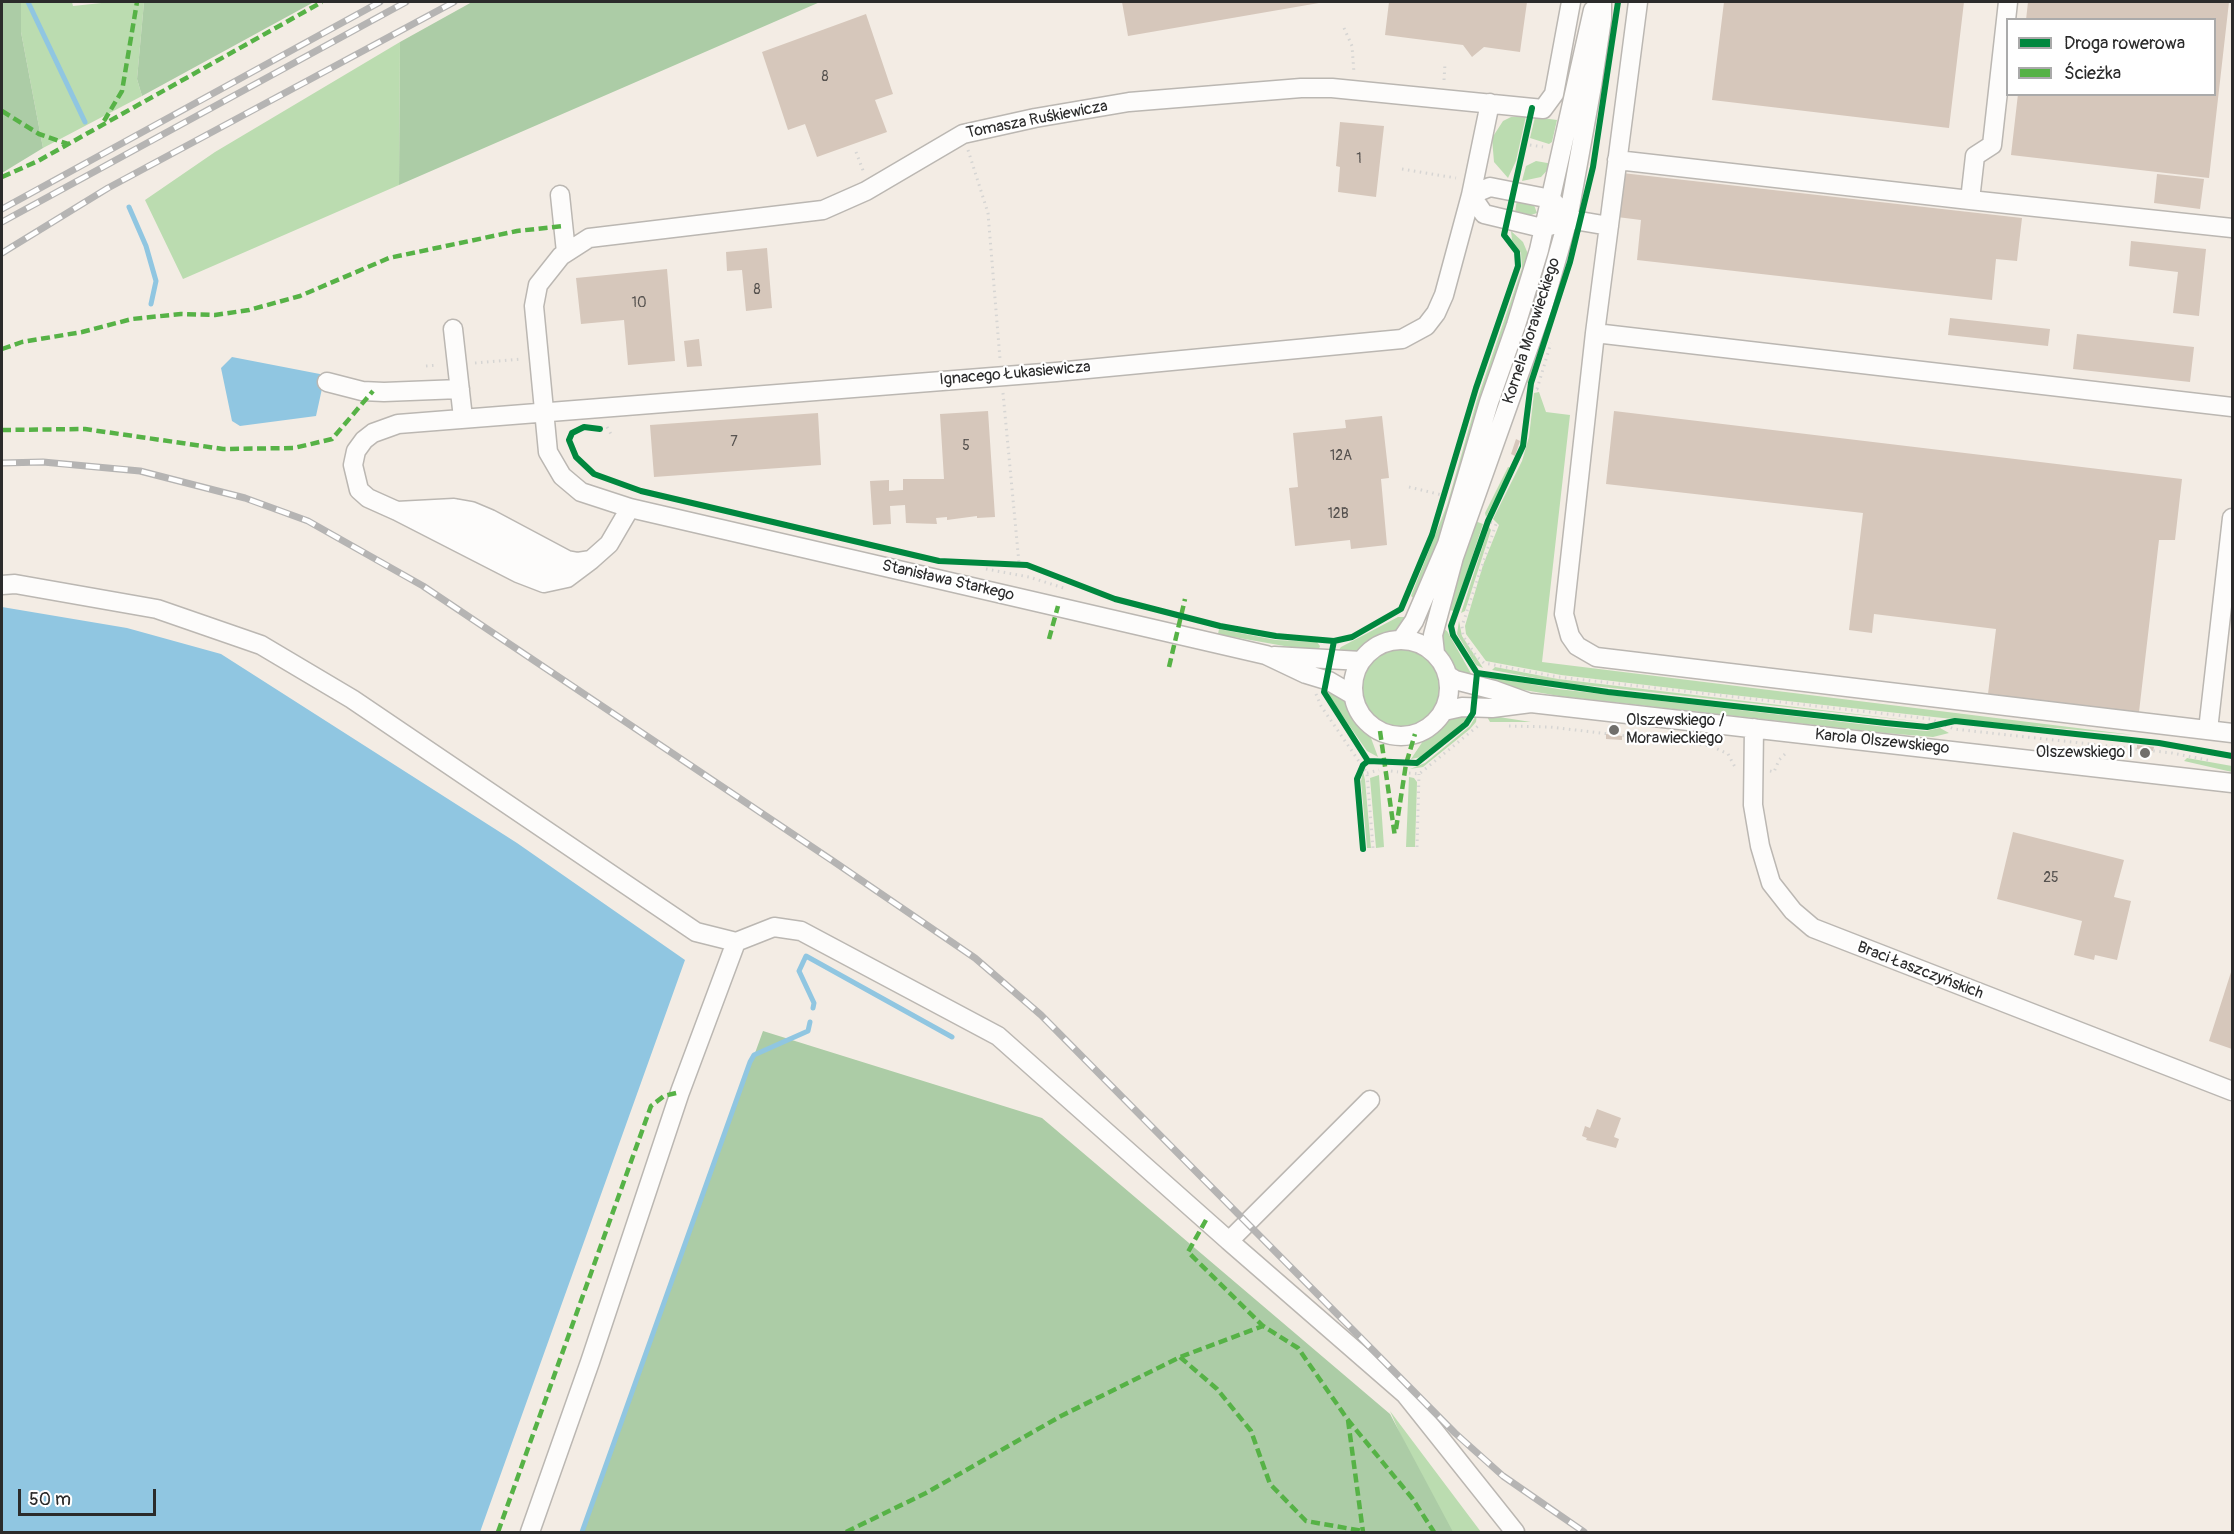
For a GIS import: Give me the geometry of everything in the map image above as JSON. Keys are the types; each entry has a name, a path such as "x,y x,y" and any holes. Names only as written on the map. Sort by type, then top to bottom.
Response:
{"street":[{"name":"Tomasza Ruśkiewicza","path":"543,411 534,306 538,285 544,275 566,252 583,240 596,236 786,215 837,206 963,134 1129,102 1301,88 1543,109 1554,94 1571,2"},
{"name":"Kornela Morawieckiego","path":"1401,640 1414,621 1447,544 1544,228 1596,2"},
{"name":"Kornela Morawieckiego","path":"1435,653 1433,635 1454,557 1543,307 1568,219 1594,75 1602,2"},
{"path":"1638,2 1595,333 1564,614 1570,636 1587,653 1596,657 2232,733"},
{"path":"2006,18 2008,2"},
{"path":"1970,200 1975,156 1992,145 2006,20"},
{"name":"Ignacego Łukasiewicza","path":"397,511 368,498 359,490 353,465 356,451 364,440 385,427 543,411 1056,372 1390,341 1413,335 1426,326 1436,313 1450,274 1472,189 1490,103"},
{"path":"1617,160 2232,228"},
{"path":"1568,219 1551,199 1490,187 1472,189 1484,214 1544,228 1568,219 1609,226"},
{"path":"560,195 566,252"},
{"path":"453,329 463,418"},
{"path":"1595,333 2232,407"},
{"path":"327,382 362,391 460,389"},
{"name":"Stanisława Starkego","path":"543,411 548,452 562,476 581,492 630,508 1266,656"},
{"path":"397,511 454,508 471,511 567,560 578,562 591,560"},
{"path":"397,511 518,573 544,583 567,578 591,560 609,544 630,508"},
{"path":"2208,730 2232,518"},
{"path":"2,585 15,584 157,609 261,645 352,699 696,932 736,942 774,927 801,931 998,1036 1405,1394 1515,1533"},
{"path":"1401,640 1419,643 1435,653 1447,675 1449,693 1444,711 1424,731 1397,736 1380,731 1367,722 1358,710 1353,695 1354,677 1361,661 1379,646 1401,640"},
{"path":"1266,656 1361,661"},
{"path":"1266,656 1305,674 1322,688 1353,695"},
{"name":"Karola Olszewskiego","path":"1447,675 1455,680 1531,703 2232,783"},
{"name":"Karola Olszewskiego","path":"1444,711 1454,708 1492,708 1531,703"},
{"name":"Braci Łaszczyńskich","path":"1754,728 1753,805 1771,883 1793,912 1812,928 2232,1091"},
{"path":"530,1533 680,1092 736,942"},
{"path":"1229,1241 1370,1100"}],"path":[{"path":"1344,28 1352,46 1354,77"},
{"path":"1443,84 1445,64"},
{"path":"963,134 988,213 1000,362"},
{"path":"1524,144 1553,149"},
{"path":"856,152 866,176"},
{"path":"1402,169 1425,171 1472,189"},
{"path":"1530,391 1547,337"},
{"path":"601,427 609,429 612,436"},
{"path":"1409,487 1438,494"},
{"path":"1484,531 1493,511"},
{"path":"984,562 996,562"},
{"path":"1008,562 1027,565"},
{"path":"1057,577 1077,585"},
{"path":"1460,617 1464,618 1462,631 1469,646 1480,661 1488,667 1931,719 1954,729 2217,758"},
{"path":"1437,621 1451,626 1453,635 1468,658"},
{"path":"1322,688 1321,706 1366,773 1373,848"},
{"path":"1332,706 1368,761 1361,768"},
{"path":"1917,726 1955,721 2156,743 2217,758"},
{"path":"1409,773 1419,774 1481,724"},
{"path":"1366,773 1379,770"},
{"path":"1391,771 1398,772"},
{"path":"1417,847 1419,774"}],"green space":[{"path":"2,2 21,2 21,32 43,148 2,173"},
{"path":"21,2 72,2 73,6 111,2 144,2 137,79 142,96 43,148 21,32"},
{"path":"144,2 314,2 142,96 137,79"},
{"path":"472,2 820,2 399,185 400,42"},
{"path":"400,42 399,185 183,279 145,200 215,152"},
{"path":"1526,116 1516,161 1508,178 1494,162 1492,138 1503,121 1511,117"},
{"path":"1535,117 1557,120 1552,142 1549,144 1530,138"},
{"path":"1536,161 1553,164 1541,177 1522,181 1526,166"},
{"path":"1517,199 1534,205 1537,213 1531,215 1515,213"},
{"path":"1511,231 1523,242 1528,254 1460,485 1417,601 1411,596 1447,505 1477,400 1522,268 1521,253 1512,240"},
{"path":"1572,241 1528,383 1525,382 1569,244"},
{"path":"1539,392 1546,412 1570,415 1542,662 2134,735 1943,718 1714,693 1561,675 1486,661 1466,634 1465,626 1483,565 1499,525 1493,519 1522,461 1529,437 1534,393"},
{"path":"1508,467 1511,468 1486,517 1485,513"},
{"path":"1475,521 1483,524 1454,611 1445,609"},
{"path":"1489,527 1491,530 1465,611 1461,613"},
{"path":"1398,617 1409,617 1395,631 1354,652 1337,652 1341,647"},
{"path":"1459,621 1462,636 1483,668 1476,665 1457,634"},
{"path":"1441,627 1447,631 1473,677 1457,672 1449,661 1441,647"},
{"path":"1219,629 1276,640 1317,642 1320,646 1318,652 1218,634"},
{"path":"1401,649 1416,652 1433,666 1440,688 1437,703 1423,720 1401,727 1386,724 1369,710 1362,688 1365,673 1379,656"},
{"path":"1495,667 1558,679 1932,723 1557,682 1492,670"},
{"path":"1491,677 1558,689 1886,727 1926,731 1940,728 1949,733 1933,737 1885,733 1559,696 1490,684"},
{"path":"1328,691 1342,697 1354,718 1371,738 1378,757 1367,751 1330,698"},
{"path":"1468,713 1465,721 1421,757 1411,759 1425,738 1450,718"},
{"path":"1477,714 1476,722 1470,729 1423,767 1410,769 1425,763 1470,726"},
{"path":"1486,715 1531,722 1490,722"},
{"path":"2187,758 2232,766 2232,772 2184,761"},
{"path":"1363,771 1371,848 1367,848 1361,781"},
{"path":"1379,775 1384,847 1376,848 1370,778"},
{"path":"1409,777 1414,778 1417,782 1415,847 1406,847"},
{"path":"763,1031 1042,1118 1390,1414 1453,1532 581,1532"},
{"path":"1390,1411 1481,1532 1443,1532"}],"water":[{"path":"232,357 325,375 316,416 240,426 232,421 221,368"},
{"path":"2,607 127,628 221,654 517,843 685,960 480,1532 2,1532"}],"building":[{"path":"1122,2 1319,2 1319,3 1128,36"},
{"path":"1389,2 1527,2 1520,52 1484,47 1472,57 1463,45 1385,35"},
{"path":"1724,2 1964,2 1949,128 1712,100"},
{"path":"2028,2 2229,2 2209,178 2011,155 2018,96 2216,96 2216,18 2026,18"},
{"path":"866,14 893,94 875,100 887,132 817,157 805,124 788,130 762,52"},
{"path":"1340,122 1384,126 1376,197 1338,192 1340,167 1336,166"},
{"path":"1622,173 2022,218 2017,261 1996,259 1992,300 1637,260 1641,220 1617,217"},
{"path":"2157,174 2204,179 2200,209 2154,203"},
{"path":"2131,241 2206,249 2199,316 2173,313 2178,272 2129,266"},
{"path":"767,248 772,308 746,311 742,270 727,271 726,252"},
{"path":"667,269 675,361 628,365 624,320 581,324 576,278"},
{"path":"1950,318 2050,329 2048,346 1948,335"},
{"path":"2077,334 2194,347 2190,382 2073,369"},
{"path":"699,339 702,366 687,367 684,341"},
{"path":"988,411 995,517 977,518 977,516 947,520 947,517 936,518 937,524 906,523 905,505 890,506 891,524 873,525 870,481 889,480 889,491 903,490 903,479 944,479 940,414"},
{"path":"1614,411 2182,479 2175,540 2159,540 2139,712 1988,694 1996,629 1874,614 1872,633 1849,630 1863,513 1606,484"},
{"path":"818,413 821,465 654,477 650,425"},
{"path":"1382,416 1389,478 1381,479 1387,545 1351,549 1350,540 1295,546 1289,488 1298,487 1293,433 1346,428 1345,420"},
{"path":"1516,439 1520,441 1515,456 1511,454"},
{"path":"1606,734 1622,736 1622,740 1606,739"},
{"path":"2137,745 2154,747 2153,751 2137,749"},
{"path":"2013,832 2124,860 2114,897 2131,901 2117,960 2095,955 2094,960 2074,955 2082,921 1997,899"},
{"path":"2232,969 2232,1049 2209,1041"},
{"path":"1597,1109 1621,1118 1614,1137 1619,1139 1616,1148 1586,1140 1587,1138 1582,1136 1585,1126 1590,1128"}],"waterway":[{"path":"28,2 85,122"},
{"path":"129,207 146,246 156,281 151,304"},
{"path":"813,1008 814,1003 799,971 806,956 952,1037"},
{"path":"582,1532 750,1062 754,1055 808,1031 810,1022"}],"railway":[{"path":"2,209 380,2"},
{"path":"2,222 406,2"},
{"path":"2,253 108,188 454,2"},
{"path":"2,463 43,462 140,471 245,498 308,521 423,586 833,861 975,958 1041,1015 1455,1433 1503,1476 1584,1532"}],"marked path":[{"path":"104,121 122,91 137,2"},
{"path":"2,177 38,161 322,2"},
{"path":"2,111 39,134 68,144"},
{"path":"2,349 22,342 82,332 132,319 181,314 215,315 249,310 300,296 389,258 517,231 563,226"},
{"path":"2,430 85,429 223,449 294,448 332,439 373,391"},
{"path":"1169,667 1185,599"},
{"path":"1049,639 1058,606"},
{"path":"1380,731 1395,837"},
{"path":"1396,829 1406,764 1415,734"},
{"path":"498,1532 651,1106 664,1096 680,1092"},
{"path":"1206,1220 1188,1252 1263,1326 1298,1348 1348,1420 1412,1498 1434,1532"},
{"path":"846,1532 926,1493 1061,1416 1180,1357 1263,1326"},
{"path":"1180,1357 1217,1389 1251,1431 1270,1484 1306,1521 1363,1531"},
{"path":"1348,1420 1363,1532"}],"cycle path":[{"path":"1363,849 1357,779 1363,765 1368,761 1417,763 1466,724 1473,713 1477,673 1453,635 1451,626 1488,521 1523,446 1531,383 1570,262 1593,167 1618,2"},
{"path":"600,429 584,427 572,433 569,440 576,457 594,474 641,491 939,561 1027,565 1115,599 1220,626 1276,636 1334,641 1352,637 1401,609 1432,535 1476,388 1518,266 1517,252 1504,235 1532,108"},
{"path":"1334,641 1324,692 1368,761"},
{"path":"1477,673 1608,692 1886,723 1927,727 1955,721 2159,743 2232,756"}],"place":[{"name":"Olszewskiego / Morawieckiego","path":"1614,730"},
{"name":"Olszewskiego I","path":"2145,753"}]}
